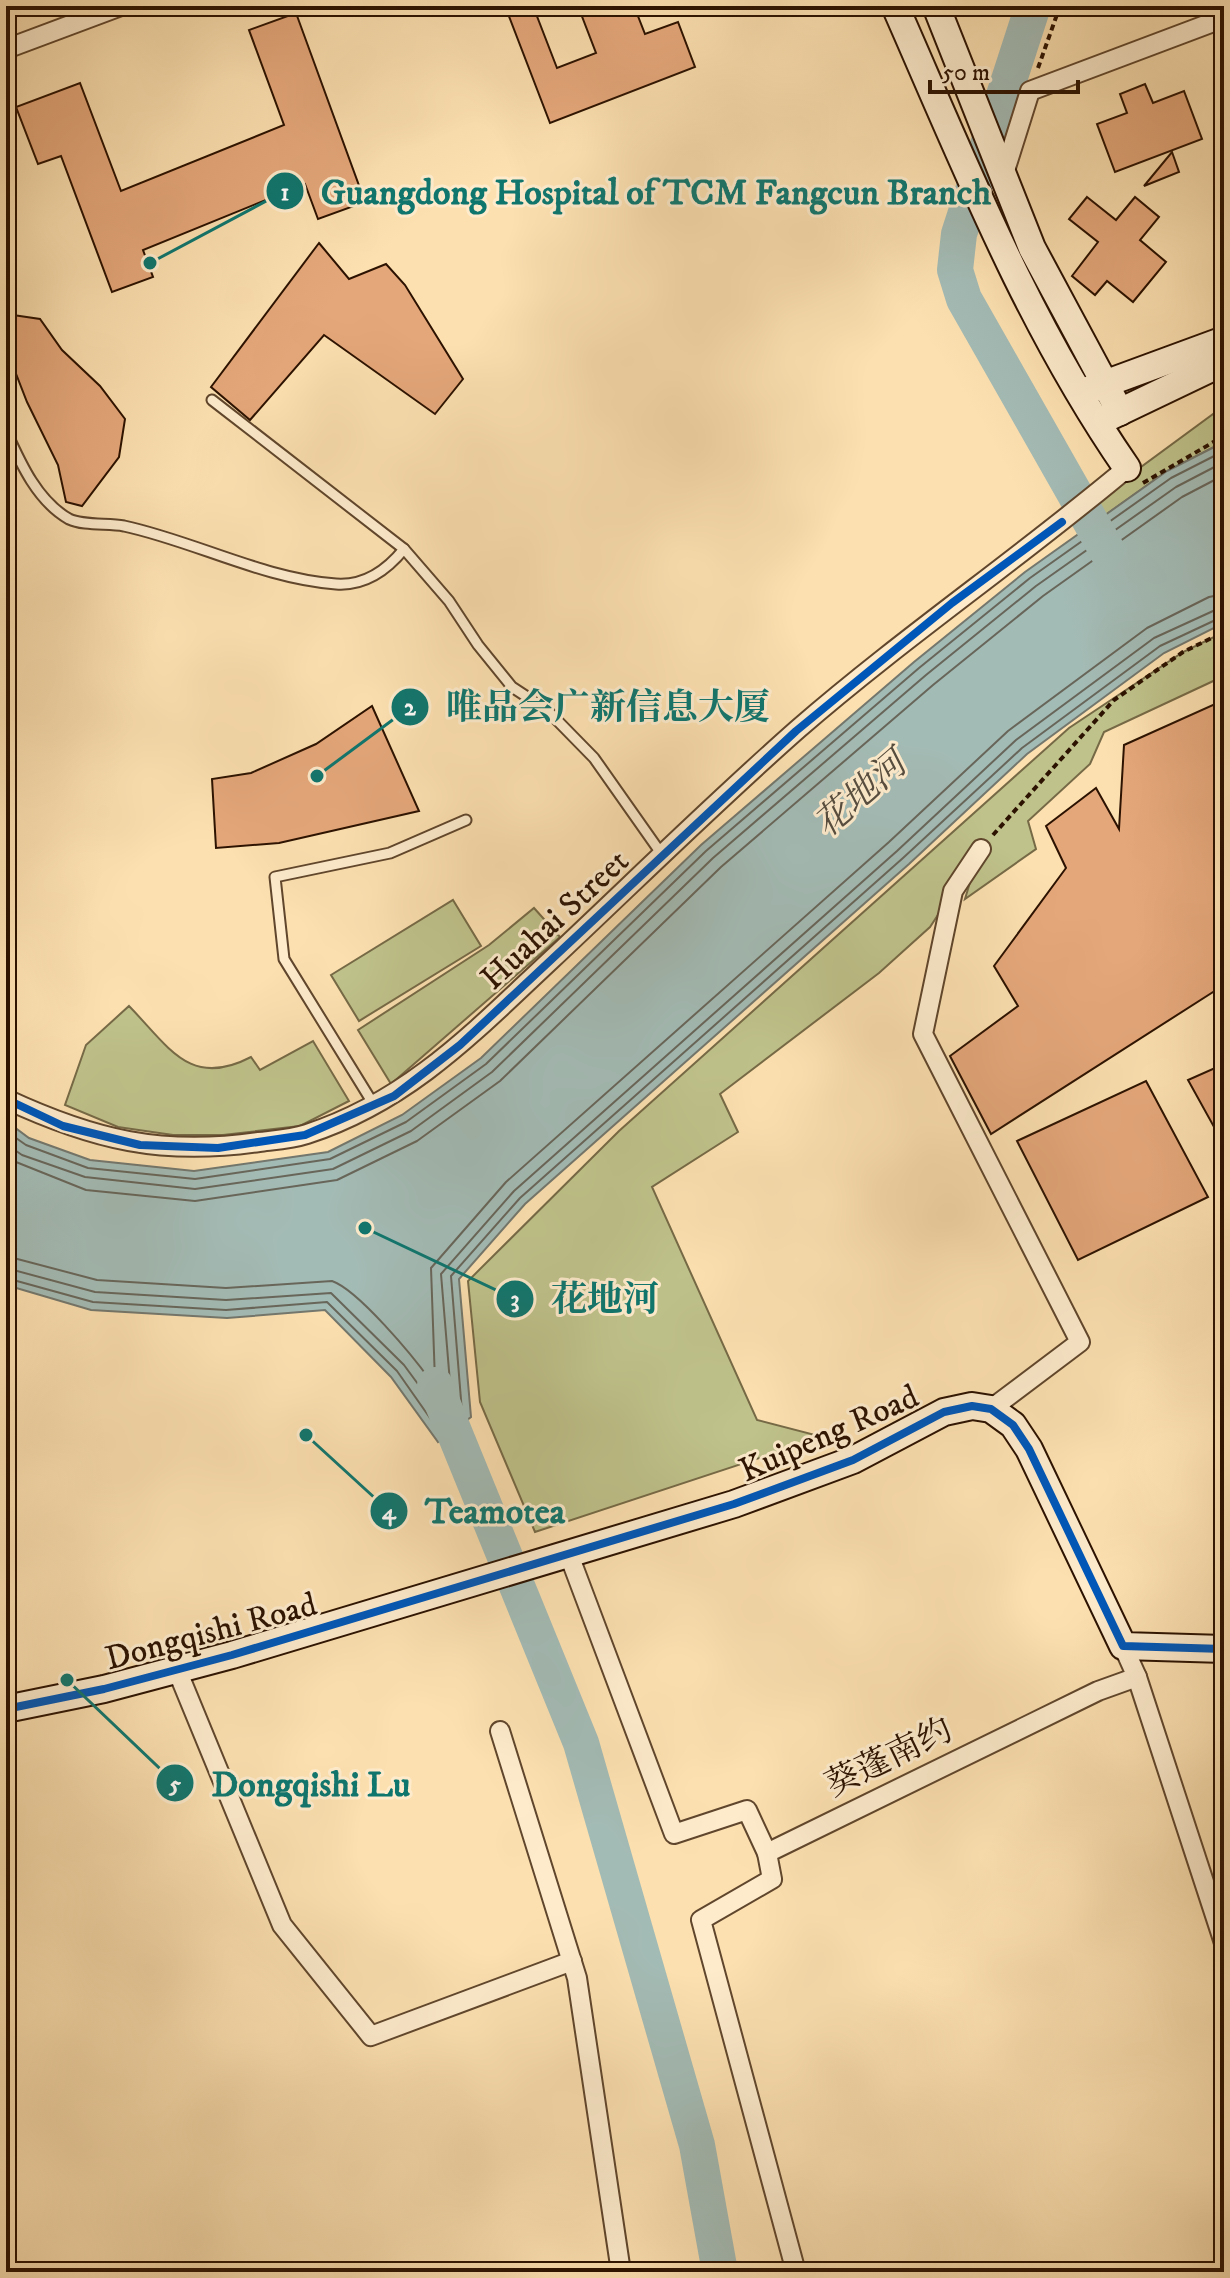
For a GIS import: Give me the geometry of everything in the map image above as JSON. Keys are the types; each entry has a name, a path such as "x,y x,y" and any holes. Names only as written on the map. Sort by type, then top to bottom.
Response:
{"street":[{"path":"6,49 121,6"},
{"path":"895,6 987,219 1021,289 1092,388"},
{"path":"936,6 1002,180 1092,388 1108,418 1130,479"},
{"path":"1002,180 1030,91 1224,18"},
{"path":"1092,388 1224,340"},
{"path":"1108,418 1224,362"},
{"name":"Huahai Street","path":"6,1099 63,1126 140,1145 218,1148 305,1135 394,1096 460,1045 861,676 999,566 1130,479"},
{"path":"981,849 953,891 923,1034 1080,1342 991,1409 1013,1425 1029,1449 1137,1677 1224,1943"},
{"name":"Kuipeng Road","path":"428,1598 797,1482 853,1460 944,1412 972,1406 991,1409"},
{"path":"564,1556 674,1834 747,1810 767,1853 772,1879 701,1920 796,2272"},
{"name":"Dongqishi Road","path":"6,1709 177,1670 428,1598"},
{"path":"1123,1646 1224,1649"},
{"path":"177,1670 282,1925 371,2036 572,1961"},
{"name":"葵蓬南约","path":"767,1853 1098,1691 1137,1677"},
{"path":"500,1731 572,1961 601,2125 621,2272"}],"lane":[{"path":"212,400 404,549 449,601 478,645 512,687 547,710 594,758 663,856"},
{"path":"6,431 26,474 50,503 71,520 135,529 292,575 338,584 363,581 389,567 404,549"},
{"path":"374,1105 284,959 275,877 390,853 466,820"}],"path":[{"path":"1030,91 1060,6"},
{"path":"1130,479 1224,436"},
{"path":"981,849 1114,700 1183,652 1224,632"}],"green space":[{"path":"1224,406 1224,442 1167,471 1100,519 1088,506"},
{"path":"1224,632 1224,676 1104,732 1090,764 1028,821 1036,849 965,899 979,852 930,927 879,973 720,1094 738,1132 652,1187 757,1420 823,1437 535,1532 480,1402 468,1281 619,1131 1069,728 1183,652"},
{"path":"453,900 481,946 359,1021 331,975"},
{"path":"534,908 560,937 391,1084 358,1030 489,945"},
{"path":"129,1006 169,1049 196,1066 230,1066 251,1057 260,1070 313,1041 349,1101 300,1126 223,1135 173,1135 118,1127 65,1105 86,1045"}],"water":[{"path":"1224,442 1224,623 1164,653 1027,754 909,864 525,1204 459,1279 471,1417 438,1442 391,1377 325,1310 227,1318 91,1310 6,1285 6,1121 29,1138 90,1160 194,1171 328,1152 402,1115 481,1058 701,845 914,662 1025,572 1167,471"}],"building":[{"path":"505,6 533,6 557,68 596,53 578,6 634,6 645,34 678,22 695,67 550,123"},
{"path":"296,13 365,202 318,219 305,184 143,250 153,277 112,292 61,156 38,164 16,107 80,83 121,191 284,125 249,30"},
{"path":"1145,84 1153,103 1184,91 1202,139 1115,172 1097,124 1127,113 1120,94"},
{"path":"1172,152 1179,172 1144,186"},
{"path":"1087,197 1116,220 1135,197 1159,217 1140,240 1166,262 1133,302 1107,281 1095,295 1072,276 1098,242 1069,219"},
{"path":"319,243 349,279 386,264 405,285 463,379 435,414 324,335 250,420 211,387"},
{"path":"13,315 40,319 62,350 100,386 125,419 119,457 82,506 66,502 58,465 27,402 6,348"},
{"path":"1224,700 1224,985 991,1134 950,1056 1018,1006 994,966 1066,868 1046,826 1096,788 1119,829 1124,745"},
{"path":"372,706 419,811 279,843 216,848 212,779 251,773 316,744"},
{"path":"1224,1064 1224,1145 1188,1080"},
{"path":"1146,1081 1208,1197 1078,1260 1017,1141"}],"waterway":[{"path":"1033,6 959,234 955,270 964,299 1117,568"},
{"path":"435,1385 581,1743 697,2145 720,2272"}],"cycle path":[{"path":"6,1099 63,1126 140,1145 218,1148 305,1135 394,1096 460,1045 796,731 952,603 1062,522"},
{"path":"6,1709 104,1689 232,1655 734,1504 853,1460 944,1412 972,1406 991,1409 1013,1425 1029,1449 1123,1646 1224,1649"}],"place":[{"name":"Guangdong Hospital of TCM Fangcun Branch","path":"150,263"},
{"name":"唯品会广新信息大厦","path":"317,776"},
{"name":"花地河","path":"365,1228"},
{"name":"Teamotea","path":"306,1435"},
{"name":"Dongqishi Lu","path":"67,1680"}]}
